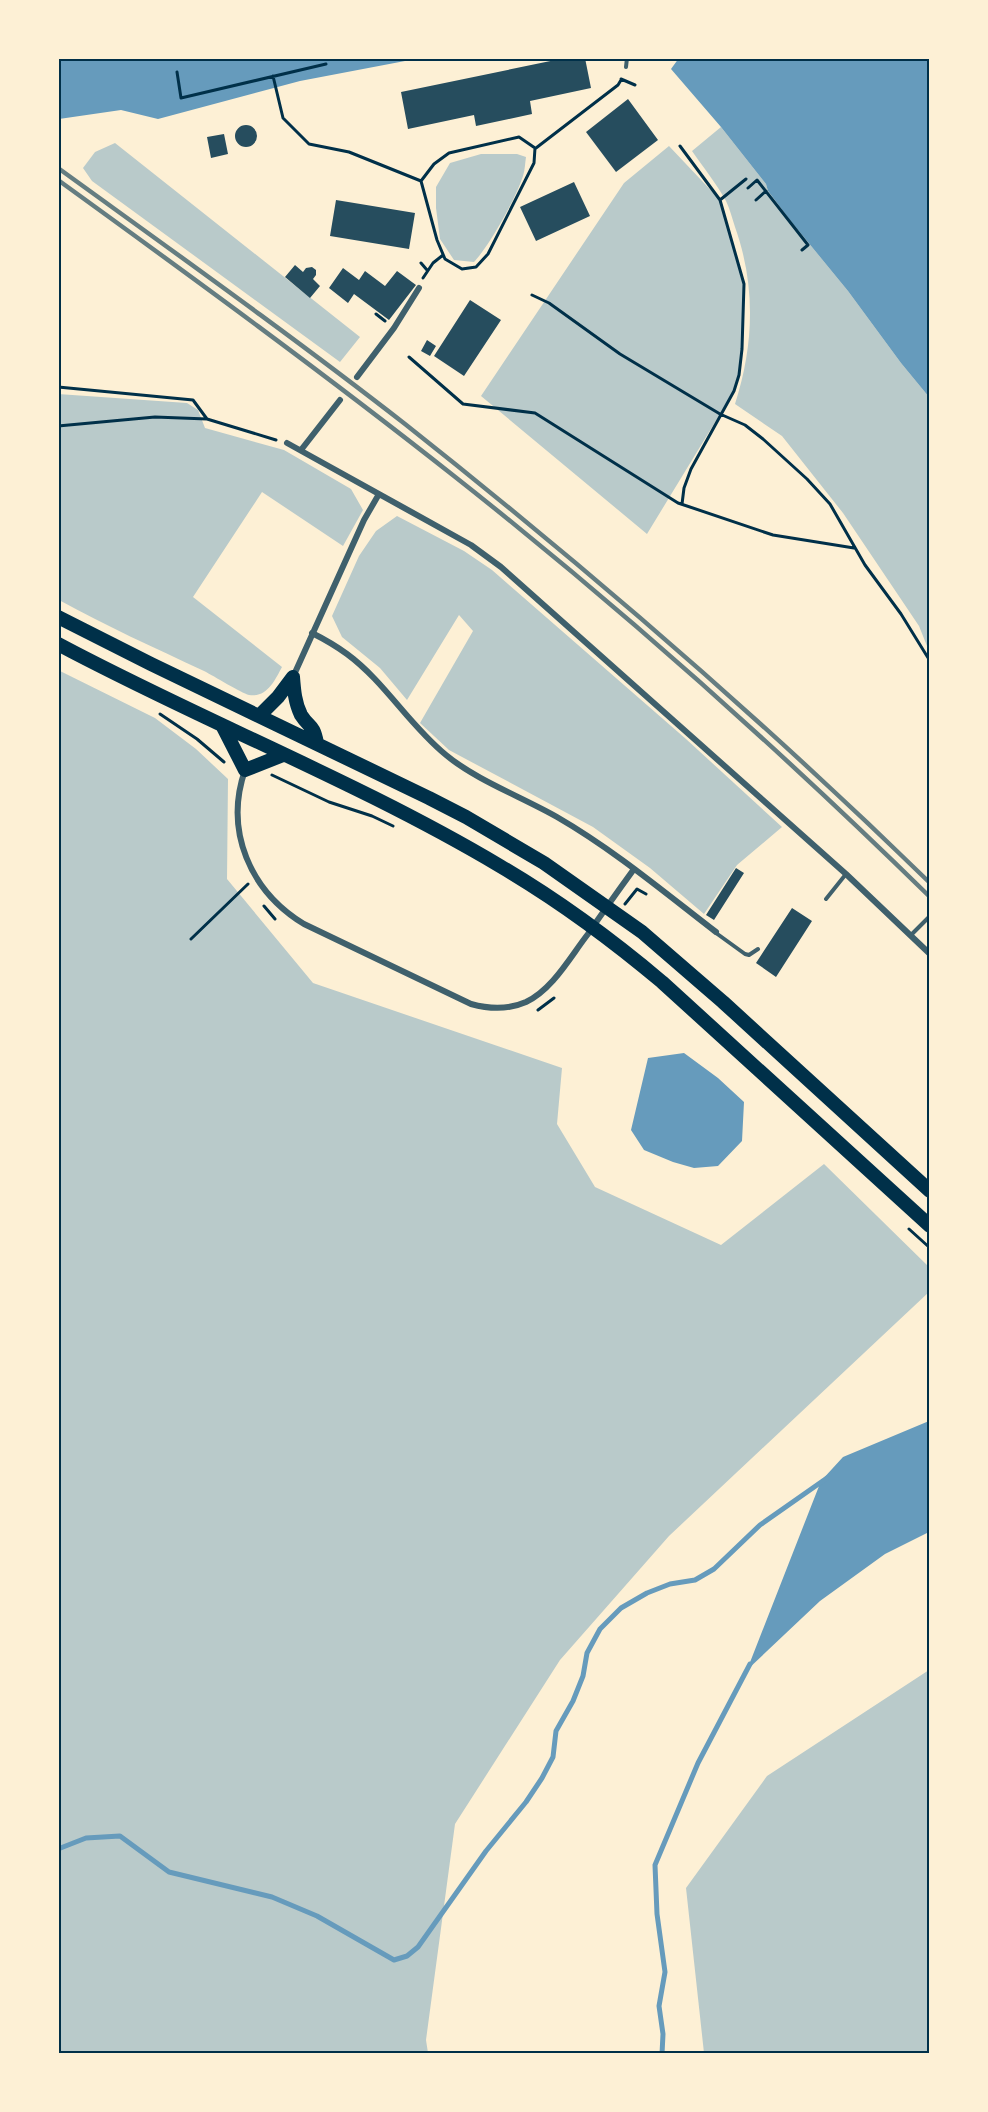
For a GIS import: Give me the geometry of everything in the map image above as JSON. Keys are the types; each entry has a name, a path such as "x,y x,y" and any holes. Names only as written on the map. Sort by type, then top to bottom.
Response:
{"highway":[{"path":"58,617 466,817 575,884 642,932 723,1002 930,1191"},
{"path":"58,644 465,845 561,904 627,953 706,1021 930,1226"},
{"path":"259,716 278,697 292,677"},
{"path":"292,677 294,698 302,715 314,728 316,744"},
{"path":"222,725 245,770 283,755"}],"street":[{"path":"357,377 394,328 419,288"},
{"path":"301,450 340,400"},
{"path":"287,443 471,545 501,567 846,874 930,954"},
{"path":"292,677 364,520 379,494"},
{"path":"312,633 348,655 364,669 421,732 447,756 467,770 558,817 634,869 716,932"},
{"path":"245,770 239,802 240,836 255,878 275,903 304,924 471,1004 493,1008 515,1006 526,1002 545,989 634,869"}],"lane":[{"path":"626,67 627,58"},
{"path":"826,898 846,874"},
{"path":"911,935 930,916"},
{"path":"716,932 745,954 749,955 758,949"}],"path":[{"path":"177,72 181,98 326,64"},
{"path":"273,76 283,118 309,144 349,152 421,182"},
{"path":"421,182 437,240 445,259 462,269 476,267 488,255 534,163 535,148 618,86 621,80"},
{"path":"421,182 434,164 449,153 519,137 535,148"},
{"path":"680,146 720,200 744,284 739,375 734,391 691,469 684,488 682,504"},
{"path":"720,200 746,178"},
{"path":"748,188 757,180 808,245 802,250"},
{"path":"756,200 766,191"},
{"path":"419,288 428,270 443,255"},
{"path":"421,263 428,270"},
{"path":"532,295 549,303 620,354 720,414 745,425 807,479 830,504 855,549 901,614 930,661"},
{"path":"409,357 463,404 535,413 580,443 682,504 772,535 838,544 855,549"},
{"path":"58,387 193,400 207,419"},
{"path":"58,426 154,417 207,419 287,443"},
{"path":"160,713 210,749 231,769 245,770"},
{"path":"270,774 329,802 394,826"},
{"path":"191,939 255,878 265,909 278,921"},
{"path":"620,911 637,889 654,900"},
{"path":"533,1012 543,1007 560,991"}],"shaded area":[{"path":"721,127 766,184 768,191 789,219 848,291 929,397 929,651 919,626 843,513 782,436 735,404 749,338 747,271 727,204 692,151"},
{"path":"115,143 360,337 340,362 92,181 83,168 95,152"},
{"path":"669,146 720,200 744,284 742,349 739,375 734,391 647,534 481,396 624,183"},
{"path":"481,154 517,154 526,157 524,174 495,233 474,262 454,260 440,239 436,187 450,163"},
{"path":"58,394 187,403 198,410 205,428 284,450 351,489 363,510 343,546 262,492 193,597 282,667 266,691 255,695 245,694 204,671 59,600"},
{"path":"397,516 464,551 492,570 686,739 782,827 737,865 704,914 650,868 593,827 449,750 420,723 473,631 459,615 407,700 380,668 342,637 332,616 359,556 376,531"},
{"path":"58,670 155,718 196,749 228,779 227,879 313,983 562,1068 557,1124 595,1187 721,1245 824,1164 929,1267 929,1292 669,1536 560,1660 455,1824 426,2040 428,2053 59,2053"},
{"path":"929,1670 929,2053 704,2053 686,1888 767,1776"}],"water":[{"path":"404,58 405,61 300,81 158,119 121,110 59,119 58,59"},
{"path":"679,58 929,59 929,397 848,291 789,219 768,191 766,184 671,69"},
{"path":"684,1053 718,1078 744,1102 742,1141 718,1166 694,1168 644,1150 631,1130 648,1058"},
{"path":"929,1421 929,1532 885,1554 820,1601 747,1670 821,1481 843,1457"}],"building":[{"path":"565,58 585,58 591,88 530,101 532,114 476,126 474,115 408,129 401,92"},
{"path":"628,99 658,140 616,172 586,132"},
{"path":"246,125 254,128 257,136 254,144 246,147 238,144 235,136 238,128"},
{"path":"224,134 228,154 211,158 207,137"},
{"path":"574,182 590,216 536,241 520,207"},
{"path":"336,200 415,213 409,249 330,236"},
{"path":"295,265 303,272 306,268 312,267 316,270 313,279 320,286 310,298 285,277"},
{"path":"343,268 359,280 365,271 385,286 397,271 416,285 389,320 354,294 348,303 329,288"},
{"path":"470,300 501,320 464,376 434,356"},
{"path":"427,340 436,346 430,356 421,351"},
{"path":"736,868 744,873 714,920 706,915"},
{"path":"792,908 812,921 776,977 756,963"}],"waterway":[{"path":"58,1849 86,1838 120,1836 169,1872 272,1897 317,1916 394,1960 407,1956 418,1947 486,1851 526,1802 542,1778 553,1757 556,1731 573,1701 583,1676 587,1653 600,1629 621,1608 647,1593 670,1584 695,1580 714,1569 760,1525 827,1478"},
{"path":"662,2054 663,2034 659,2006 665,1972 657,1914 655,1865 698,1763 750,1664"}],"railway":[{"path":"58,168 233,294 473,478 673,646 867,822 930,883"},
{"path":"58,180 307,363 405,438 577,576 756,733 930,897"}]}
